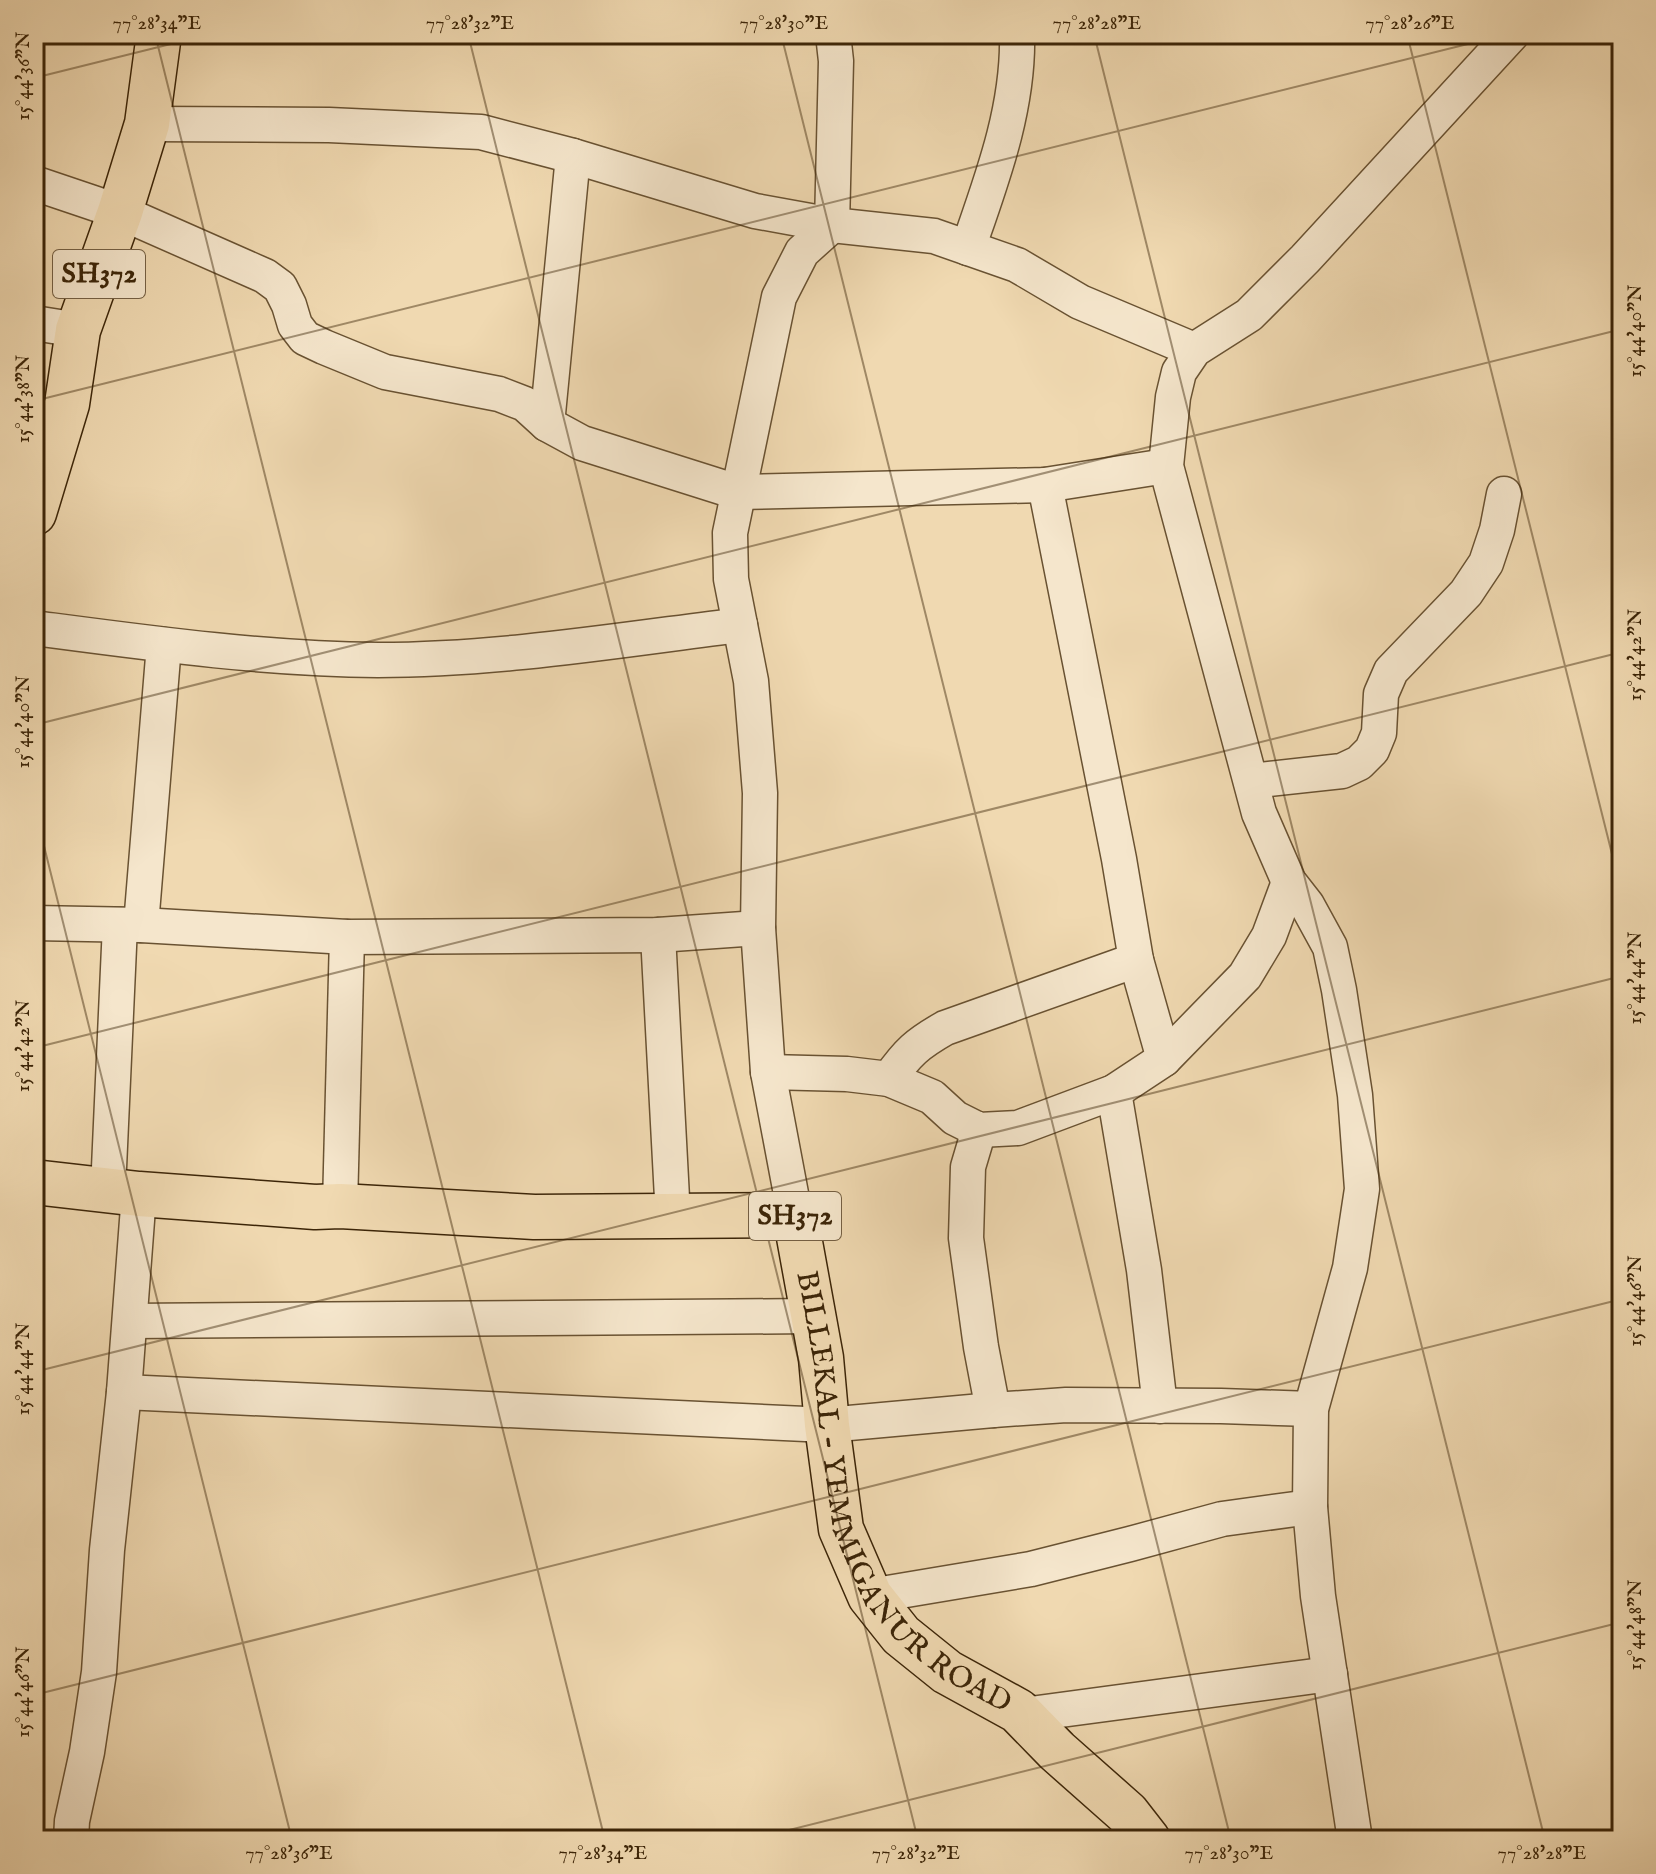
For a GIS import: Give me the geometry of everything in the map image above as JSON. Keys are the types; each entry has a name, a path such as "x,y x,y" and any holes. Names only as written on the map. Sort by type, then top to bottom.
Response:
{"main road":[{"name":"SH372","path":"34,513 67,404 78,330 147,124 159,34"},
{"name":"BILLEKAL - YEMMIGANUR ROAD","path":"34,1182 315,1207 534,1217 795,1215 821,1358 841,1529 870,1596 901,1635 947,1672 1023,1715 1057,1751 1127,1813 1148,1840"}],"street":[{"path":"795,1215 768,1072 758,928 760,793 751,681 731,579 730,533 779,297 802,252 832,225 836,61 833,34"},
{"path":"968,248 997,162 1008,116 1017,59 1017,34"},
{"path":"1355,1840 1318,1596 1310,1507 1311,1409 1350,1268 1362,1189 1355,1095 1330,947 1307,905 1289,882 1259,813 1166,466 1173,397 1179,372 1194,350 1249,315 1512,34"},
{"path":"147,124 329,125 481,132 573,156 755,211 832,225 934,236 1017,265 1080,302 1194,350"},
{"path":"547,424 573,156"},
{"path":"34,183 120,212 265,276 280,287 295,325 305,338 324,347 385,372 499,394 525,404 547,424 582,443 737,492 1045,485 1166,466"},
{"path":"34,323 78,330"},
{"path":"1045,485 1136,960 1164,1059"},
{"path":"1251,781 1342,771 1359,763 1372,750 1379,733 1381,694 1391,671 1466,593 1486,563 1504,494"},
{"path":"34,628 164,645 378,660 496,655 740,625"},
{"path":"71,1840 99,1672 107,1550 130,1321 123,1192 130,925 164,645"},
{"path":"768,1072 847,1074 889,1079 932,1097 955,1118 979,1130 1018,1128 1114,1092 1164,1059 1245,976 1269,936 1289,882"},
{"path":"34,923 347,937 658,935 758,928"},
{"path":"658,935 673,1217"},
{"path":"340,1206 347,937"},
{"path":"889,1079 905,1056 919,1043 945,1028 1136,960"},
{"path":"1114,1092 1144,1270 1160,1406"},
{"path":"979,1130 968,1167 966,1238 993,1410"},
{"path":"130,1321 814,1316"},
{"path":"124,1392 827,1425 1066,1405 1311,1409"},
{"path":"870,1596 1031,1569 1222,1519 1310,1507"},
{"path":"1023,1715 1330,1674"}]}
